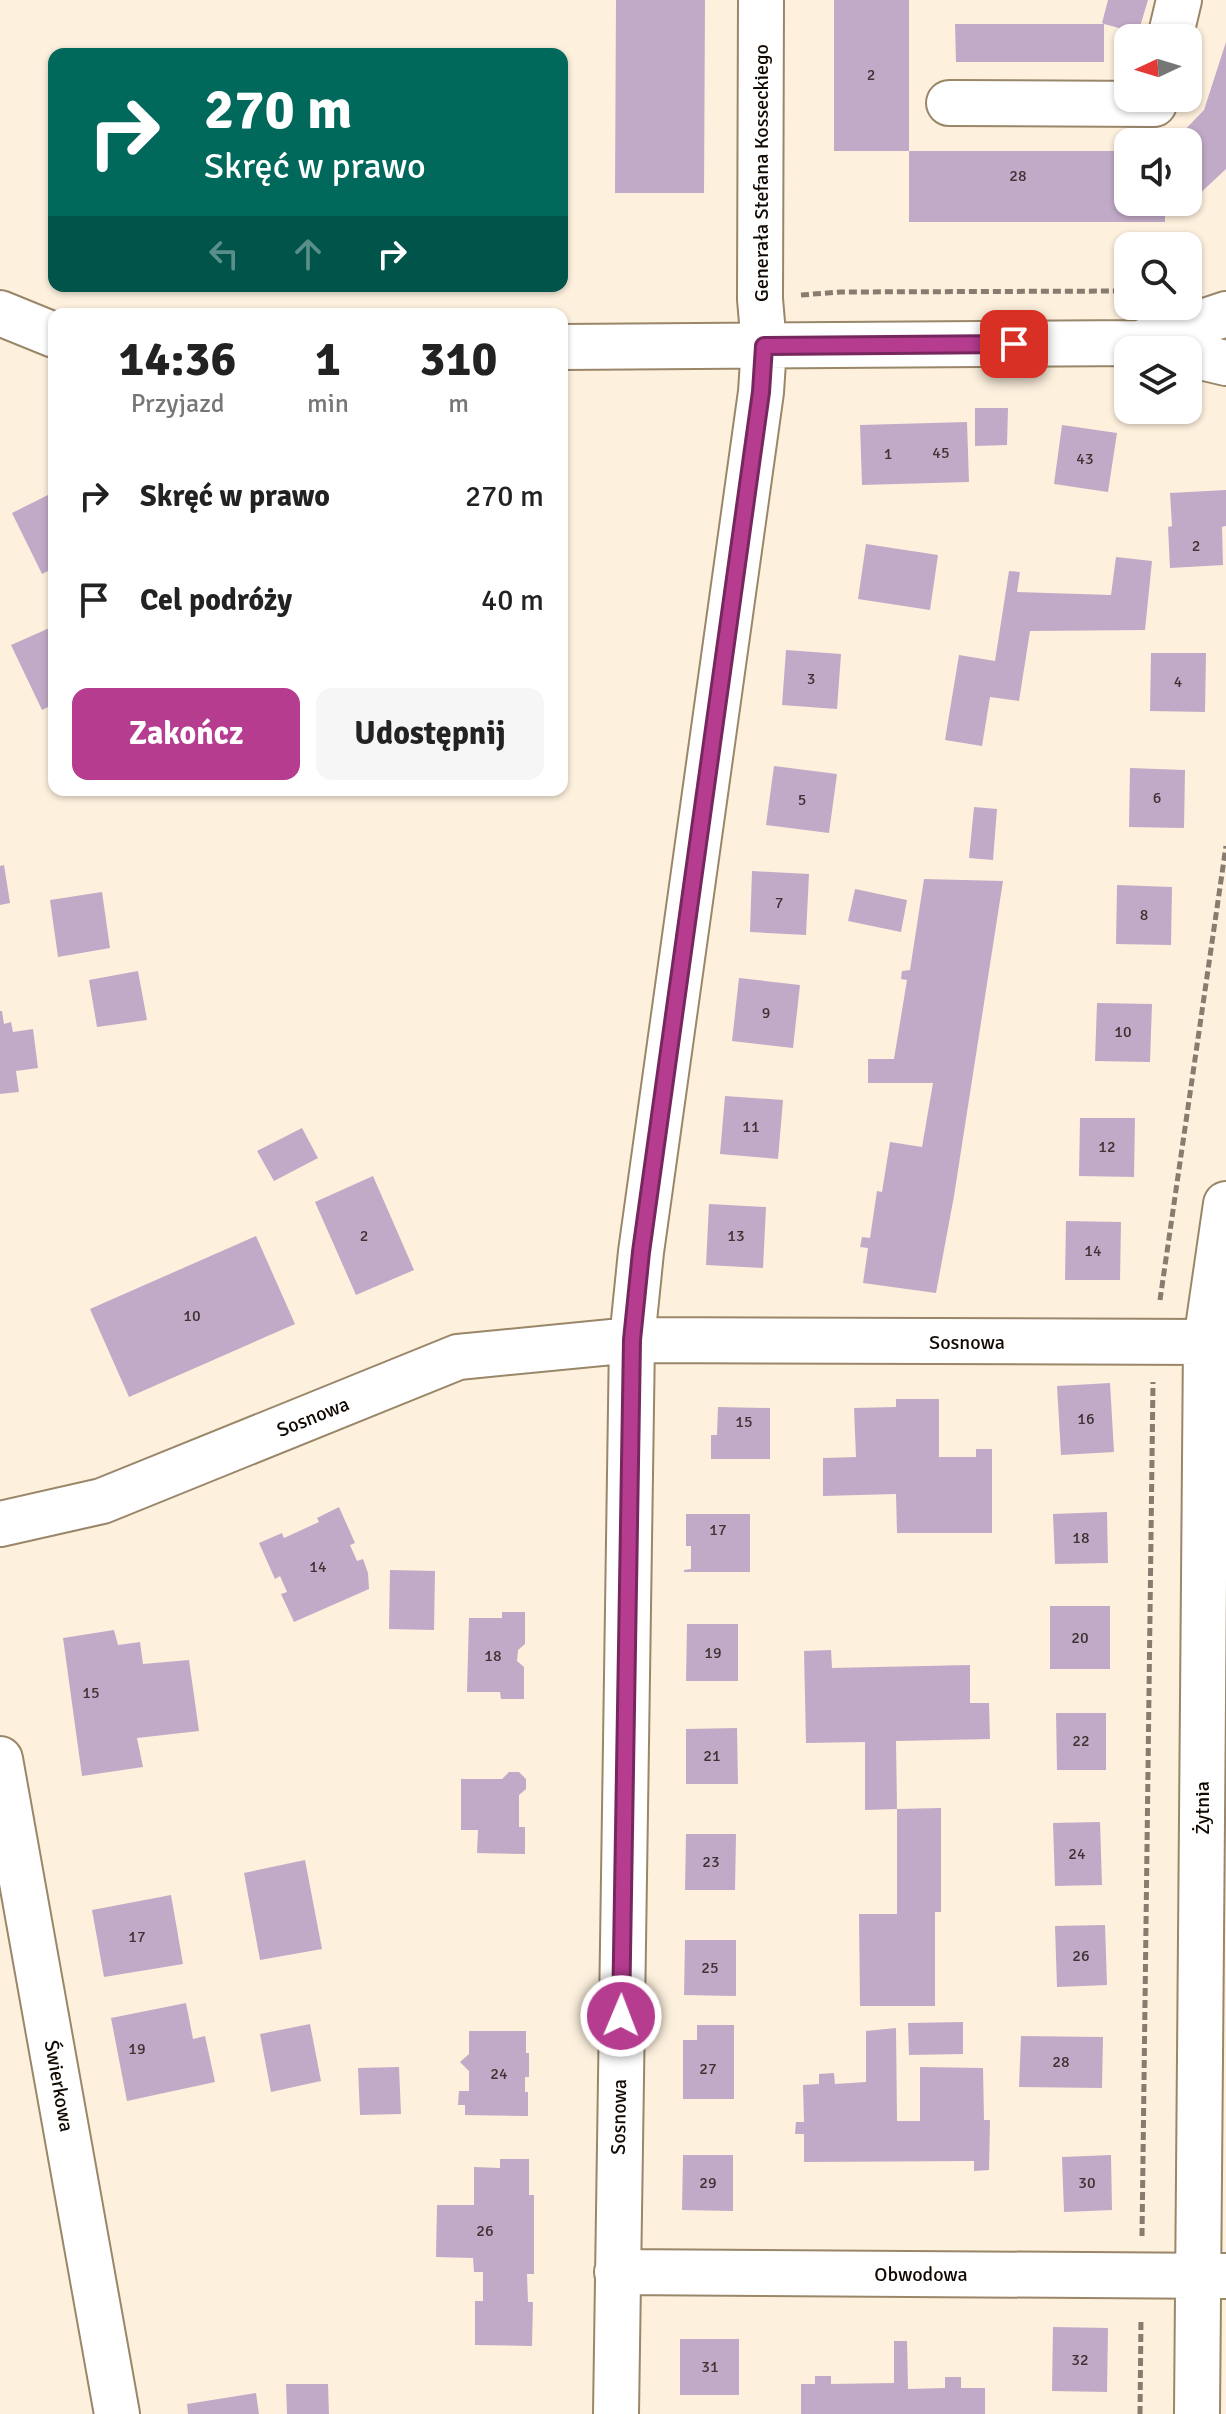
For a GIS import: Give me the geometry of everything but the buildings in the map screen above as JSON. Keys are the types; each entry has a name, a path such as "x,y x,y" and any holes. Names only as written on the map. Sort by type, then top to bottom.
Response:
{"street":[{"name":"Generała Stefana Kosseckiego","path":"761,0 760,299 764,346"},
{"path":"1173,24 1179,0"},
{"path":"949,103 1114,104"},
{"path":"0,313 48,333"},
{"path":"1176,336 1226,314"},
{"path":"0,341 48,345"},
{"name":"Sosnowa","path":"616,2414 632,1340 641,1252 761,392 764,346"},
{"path":"568,347 1114,346"},
{"path":"1202,357 1226,363"},
{"name":"Żytnia","path":"1197,2414 1213,2276 1206,1342 1226,1204"},
{"name":"Sosnowa","path":"0,1524 102,1501 458,1357 632,1340 1206,1342"},
{"name":"Świerkowa","path":"0,1759 117,2414"},
{"name":"Obwodowa","path":"617,2272 1213,2276"}],"path":[{"path":"760,299 841,292 1114,291"}],"route":[{"path":"621,2016 632,1340 641,1252 761,392 764,346 1014,344"}]}
